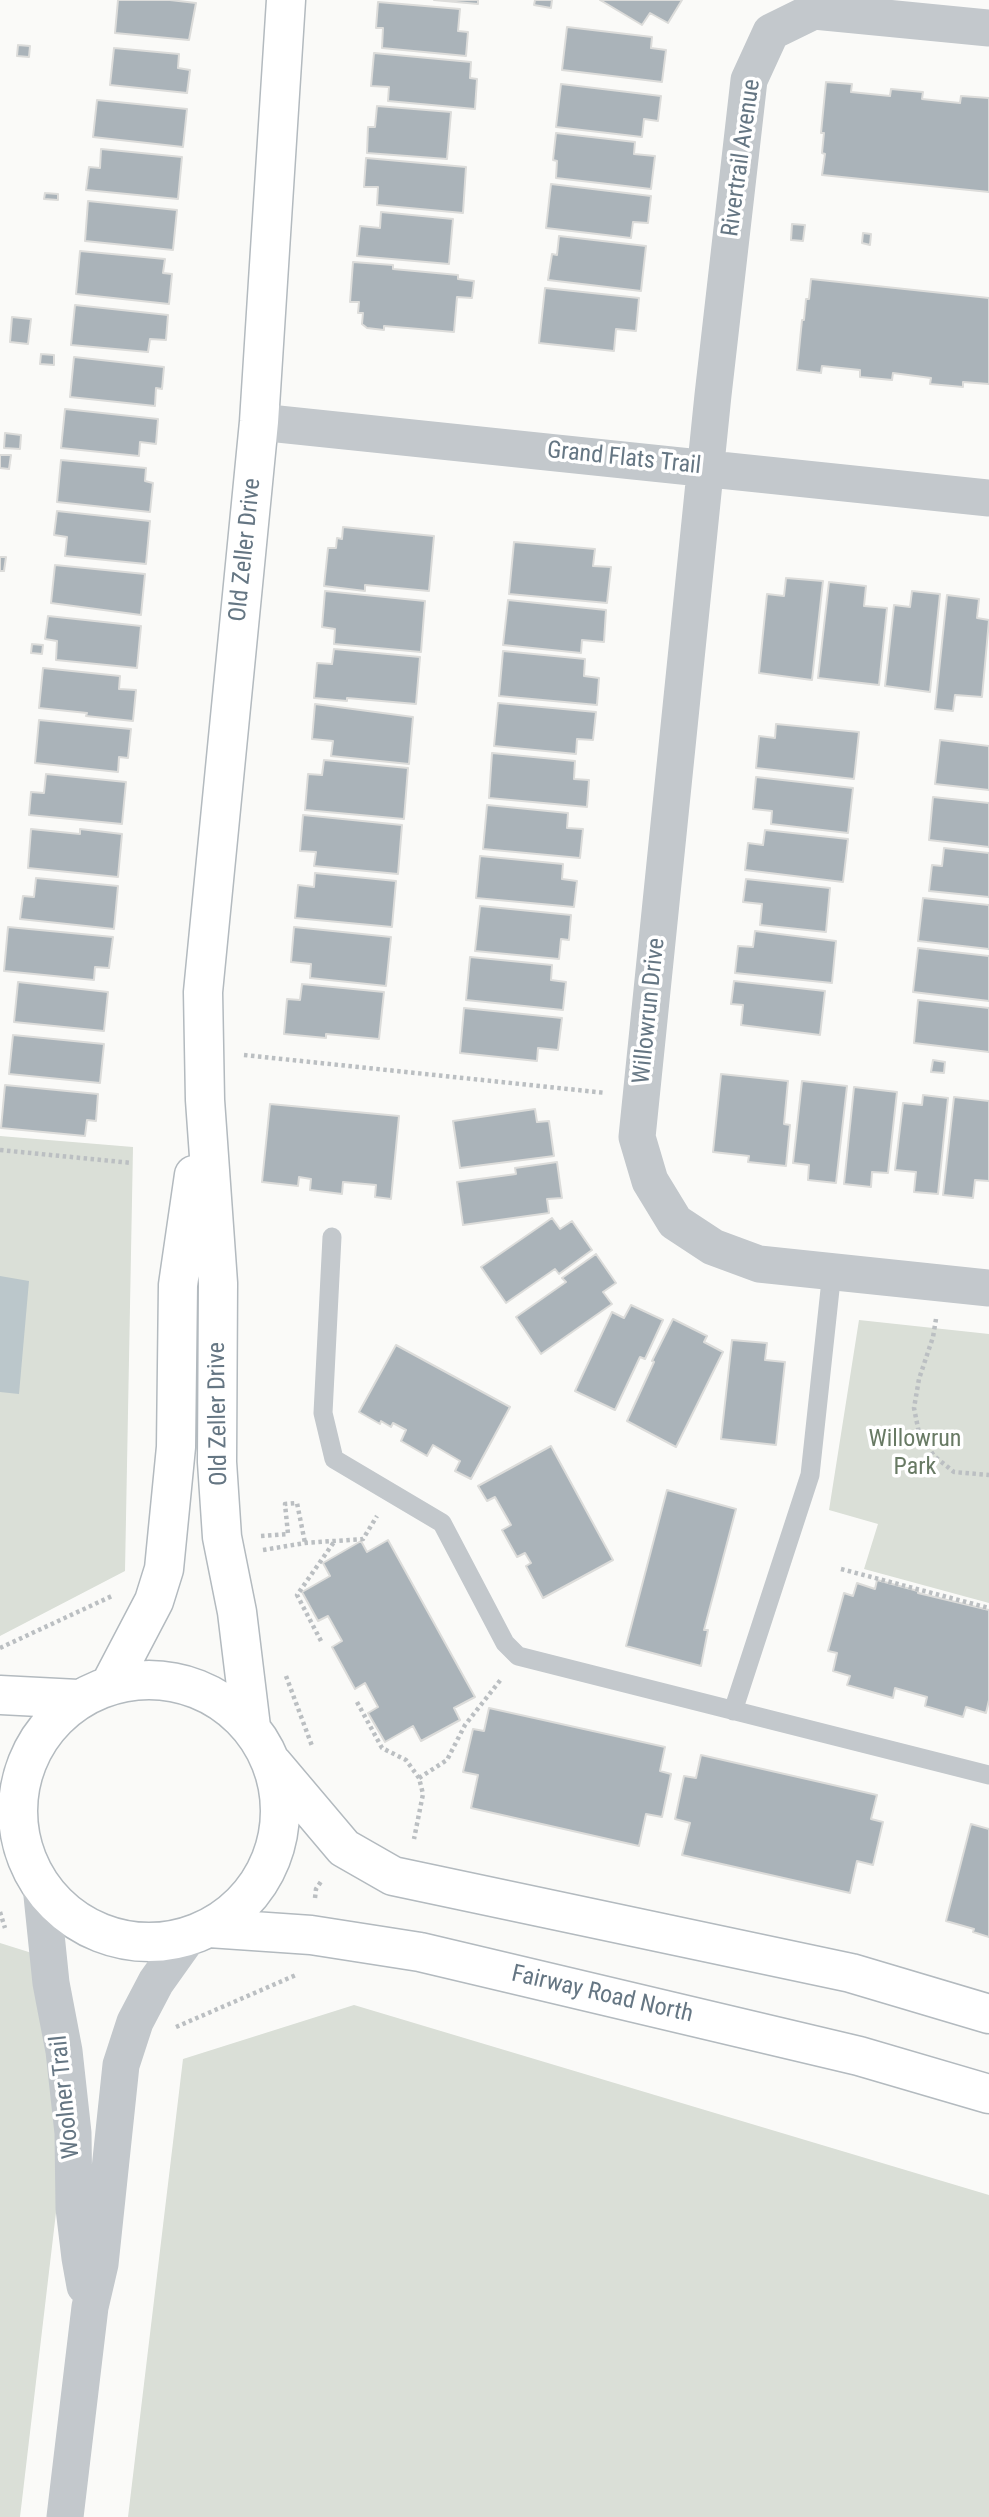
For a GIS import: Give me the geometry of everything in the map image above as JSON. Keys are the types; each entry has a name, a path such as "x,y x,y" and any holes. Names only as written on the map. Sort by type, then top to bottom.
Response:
{"main road":[{"name":"Old Zeller Drive","path":"251,1727 237,1612 222,1537 217,1462 218,1283 205,1100 203,992 259,422 286,0"},
{"name":"Old Zeller Drive","path":"94,1692 154,1601 164,1569 176,1447 178,1285 205,1100"},
{"path":"0,1695 94,1692 141,1679 164,1680 204,1691 229,1706 251,1727 272,1763 344,1848 393,1876 828,1968 989,2014"},
{"path":"94,1692 53,1721 32,1750 20,1787 18,1817 11,1834 41,1886 66,1913 107,1935 137,1942 163,1942 198,1933 230,1915 248,1898 263,1878 274,1855 280,1829 281,1804 272,1763"},
{"name":"Fairway Road North","path":"198,1933 311,1935 420,1952 859,2056 989,2094"}],"street":[{"name":"Rivertrail Avenue","path":"706,468 749,80 771,32 814,11 989,28"},
{"name":"Grand Flats Trail","path":"259,422 989,498"},
{"name":"Willowrun Drive","path":"706,468 637,1137 650,1181 675,1222 713,1247 758,1264 989,1288"},
{"name":"Woolner Trail","path":"41,1886 51,1983 64,2051 73,2133 74,2208 90,2307"},
{"name":"Woolner Trail","path":"65,2517 90,2307 100,2264 121,2065 140,2012 156,1982 198,1933"}],"lane":[{"path":"332,1237 323,1413 334,1459 442,1523 506,1643 518,1656 989,1775"},
{"path":"733,1711 810,1475 832,1271"}],"path":[{"path":"244,1055 612,1093"},
{"path":"0,1150 132,1163"},
{"path":"938,1283 936,1323 919,1379 914,1408 919,1433 934,1456 954,1472 989,1475"},
{"path":"254,1537 288,1534 285,1504 297,1503 305,1543"},
{"path":"256,1550 363,1539 381,1509"},
{"path":"321,1641 297,1595 335,1541"},
{"path":"841,1569 989,1608"},
{"path":"0,1648 117,1594"},
{"path":"419,1778 447,1760 465,1724 518,1656"},
{"path":"285,1672 306,1736 317,1756"},
{"path":"357,1702 382,1748 406,1760 419,1778 424,1794 414,1839"},
{"path":"313,1909 316,1889 323,1878"},
{"path":"171,2029 297,1974"}],"green space":[{"path":"0,1136 133,1147 125,1571 0,1636"},
{"name":"Willowrun Park","path":"859,1320 989,1334 989,1603 864,1569 878,1524 829,1510"},
{"path":"0,1943 35,1954 77,2035 20,2517 0,2517"},
{"path":"354,2005 989,2195 989,2517 128,2517 183,2059"}],"shaded area":[{"path":"0,1276 29,1281 19,1394 0,1392"}],"building":[{"path":"118,0 196,3 189,40 115,33"},
{"path":"434,0 478,0 478,4"},
{"path":"535,0 552,0 551,8 534,5"},
{"path":"600,0 682,0 668,23 650,13 642,25"},
{"path":"378,2 460,9 458,31 468,32 466,56 382,48 383,28 376,28"},
{"path":"567,27 652,37 651,48 666,50 662,82 562,70"},
{"path":"18,45 30,46 29,57 17,56"},
{"path":"114,48 179,54 178,68 190,70 187,93 110,85"},
{"path":"374,53 471,62 470,78 477,79 475,109 388,101 389,87 371,86"},
{"path":"826,82 852,84 851,92 890,96 891,89 923,92 922,99 960,103 961,96 989,98 989,192 822,175 825,154 822,153 824,133 821,133"},
{"path":"561,84 661,96 658,121 644,119 642,137 556,127"},
{"path":"97,100 187,109 183,147 93,137"},
{"path":"377,106 451,112 447,159 367,153 368,127 375,127"},
{"path":"556,133 635,142 634,154 655,156 651,189 556,178 557,161 553,160"},
{"path":"101,149 182,157 178,199 86,190 89,167 100,168"},
{"path":"366,158 466,167 463,213 377,205 378,187 364,187"},
{"path":"551,184 651,196 648,223 633,222 631,238 546,228"},
{"path":"45,193 58,194 58,200 44,199"},
{"path":"88,201 177,210 173,250 85,241"},
{"path":"381,212 453,219 449,264 357,256 360,226 380,228"},
{"path":"792,224 805,225 803,241 791,240"},
{"path":"863,233 871,234 870,245 862,243"},
{"path":"559,236 646,246 641,291 548,280 552,254 557,255"},
{"path":"80,251 165,259 163,273 172,274 169,304 76,294"},
{"path":"353,262 458,275 458,279 474,281 472,298 457,297 454,332 384,326 384,330 367,328 362,324 363,313 358,313 359,302 350,302"},
{"path":"811,279 989,298 989,384 963,382 963,387 930,384 931,378 893,373 892,380 860,377 860,370 822,366 821,373 797,370 802,320 806,299 809,299"},
{"path":"545,288 639,298 636,331 616,329 614,351 539,343"},
{"path":"75,305 168,315 166,340 150,339 148,352 71,345"},
{"path":"12,317 31,319 28,344 10,342"},
{"path":"41,354 54,355 54,365 40,364"},
{"path":"74,357 164,367 162,389 156,388 155,406 70,397"},
{"path":"65,409 158,419 156,444 140,442 139,456 61,448"},
{"path":"5,433 21,435 20,449 4,448"},
{"path":"0,455 11,455 9,469 0,468"},
{"path":"61,460 146,468 145,481 153,483 150,512 57,502"},
{"path":"57,511 150,521 146,564 65,556 67,537 54,535"},
{"path":"343,527 434,536 429,591 365,585 365,591 324,586 328,548 336,548 337,538 342,539"},
{"path":"514,542 595,549 593,566 611,567 607,603 509,594"},
{"path":"0,557 6,557 4,571 0,571"},
{"path":"55,565 145,574 141,615 51,603"},
{"path":"786,578 823,581 812,680 759,673 767,594 784,596"},
{"path":"829,582 866,586 864,606 887,608 879,685 818,678"},
{"path":"325,591 425,601 421,652 334,644 335,629 322,627"},
{"path":"912,591 940,594 930,692 885,686 894,605 910,607"},
{"path":"947,595 979,599 977,618 989,620 982,697 955,695 953,711 935,709"},
{"path":"508,600 606,610 604,642 582,640 581,653 503,645"},
{"path":"48,616 141,626 137,668 56,660 57,641 45,639"},
{"path":"32,644 43,645 42,654 31,653"},
{"path":"334,649 420,657 416,704 314,698 317,663 332,664"},
{"path":"503,651 585,659 584,676 599,678 597,705 499,696"},
{"path":"43,668 120,676 119,689 136,690 133,721 39,708"},
{"path":"498,703 596,712 593,740 577,739 576,754 494,746"},
{"path":"315,704 413,717 409,764 331,756 333,741 312,739"},
{"path":"39,720 131,729 128,758 119,757 118,772 35,763"},
{"path":"776,724 859,732 854,779 756,768 759,736 775,738"},
{"path":"940,740 989,746 989,790 935,784"},
{"path":"492,753 575,761 574,779 589,780 587,807 489,798"},
{"path":"324,760 408,768 404,819 305,810 308,774 322,775"},
{"path":"46,774 126,782 122,824 29,815 31,792 44,793"},
{"path":"756,777 853,788 848,833 771,824 772,811 753,809"},
{"path":"933,797 989,803 989,847 929,840"},
{"path":"487,805 568,813 567,828 583,829 580,858 483,849"},
{"path":"303,815 402,825 398,874 314,866 316,852 300,851"},
{"path":"31,829 80,834 80,829 122,834 118,877 28,868"},
{"path":"765,830 848,839 843,882 745,870 748,843 763,845"},
{"path":"944,848 989,853 989,897 929,891 932,865 942,866"},
{"path":"480,856 563,864 562,879 577,881 574,907 476,898"},
{"path":"315,873 396,881 392,927 295,918 298,885 314,887"},
{"path":"36,878 118,886 114,929 20,919 23,896 34,897"},
{"path":"746,879 830,888 826,932 760,925 762,904 743,902"},
{"path":"923,898 989,905 989,949 918,941"},
{"path":"480,906 571,915 569,940 561,939 559,959 475,951"},
{"path":"8,927 113,937 109,968 95,967 94,980 4,971"},
{"path":"294,927 391,937 386,986 310,978 311,964 291,962"},
{"path":"755,931 836,941 832,983 735,973 738,946 753,947"},
{"path":"918,948 989,956 989,1001 913,992"},
{"path":"470,957 552,965 551,980 566,982 563,1010 466,1000"},
{"path":"734,981 825,991 820,1035 741,1025 743,1005 731,1004"},
{"path":"18,982 108,992 104,1031 14,1022"},
{"path":"302,984 384,992 379,1039 326,1034 326,1038 284,1034 287,999 300,1000"},
{"path":"918,1000 989,1008 989,1052 914,1043"},
{"path":"464,1008 562,1018 558,1050 538,1048 537,1061 460,1053"},
{"path":"13,1035 104,1044 100,1083 9,1074"},
{"path":"933,1060 945,1062 944,1073 931,1072"},
{"path":"721,1074 788,1081 784,1124 790,1125 786,1166 748,1162 749,1156 713,1152"},
{"path":"802,1081 847,1086 836,1183 808,1180 809,1165 793,1163"},
{"path":"5,1085 98,1094 96,1121 87,1120 85,1136 1,1128"},
{"path":"854,1087 897,1092 888,1173 872,1172 871,1187 844,1184"},
{"path":"923,1095 948,1098 938,1194 914,1192 916,1172 895,1170 903,1103 922,1105"},
{"path":"954,1097 989,1101 989,1181 975,1180 973,1198 943,1195"},
{"path":"270,1104 399,1116 391,1199 375,1197 376,1185 343,1182 342,1194 310,1190 311,1179 299,1177 298,1186 262,1182"},
{"path":"535,1109 537,1122 549,1121 554,1156 460,1168 453,1121"},
{"path":"557,1162 562,1198 547,1199 549,1213 463,1225 457,1182 516,1174 515,1168"},
{"path":"552,1218 560,1229 572,1221 592,1250 559,1274 555,1269 506,1303 481,1267"},
{"path":"596,1254 616,1283 603,1292 612,1304 541,1354 516,1317 566,1282 562,1278"},
{"path":"631,1305 663,1320 645,1359 640,1357 615,1410 575,1391 612,1312 624,1318"},
{"path":"673,1319 707,1336 704,1342 723,1352 676,1447 627,1421"},
{"path":"732,1340 767,1343 765,1360 785,1362 776,1445 721,1439"},
{"path":"396,1345 510,1407 471,1479 455,1471 460,1461 433,1445 427,1456 401,1441 406,1430 393,1423 391,1427 381,1421 380,1424 359,1412"},
{"path":"551,1446 613,1560 543,1598 526,1566 531,1563 525,1553 517,1557 502,1530 511,1525 495,1497 487,1501 478,1486"},
{"path":"667,1490 736,1509 704,1630 708,1630 701,1666 626,1646"},
{"path":"388,1540 475,1697 454,1708 460,1720 421,1741 413,1726 385,1742 368,1713 378,1707 365,1683 355,1689 332,1647 342,1641 328,1616 318,1621 302,1592 330,1576 323,1563 361,1541 367,1552"},
{"path":"877,1580 989,1610 989,1700 986,1713 966,1707 963,1717 925,1706 927,1697 895,1688 893,1698 847,1685 850,1676 833,1671 837,1653 828,1651 844,1593 853,1596 857,1583 875,1589"},
{"path":"489,1708 665,1747 660,1771 671,1774 662,1817 646,1814 639,1846 471,1808 478,1775 463,1772 473,1729 484,1731"},
{"path":"701,1755 877,1795 871,1819 883,1822 873,1865 857,1861 850,1893 682,1855 690,1823 675,1819 684,1776 696,1778"},
{"path":"971,1824 989,1829 989,1937 973,1932 974,1929 946,1921"}]}
